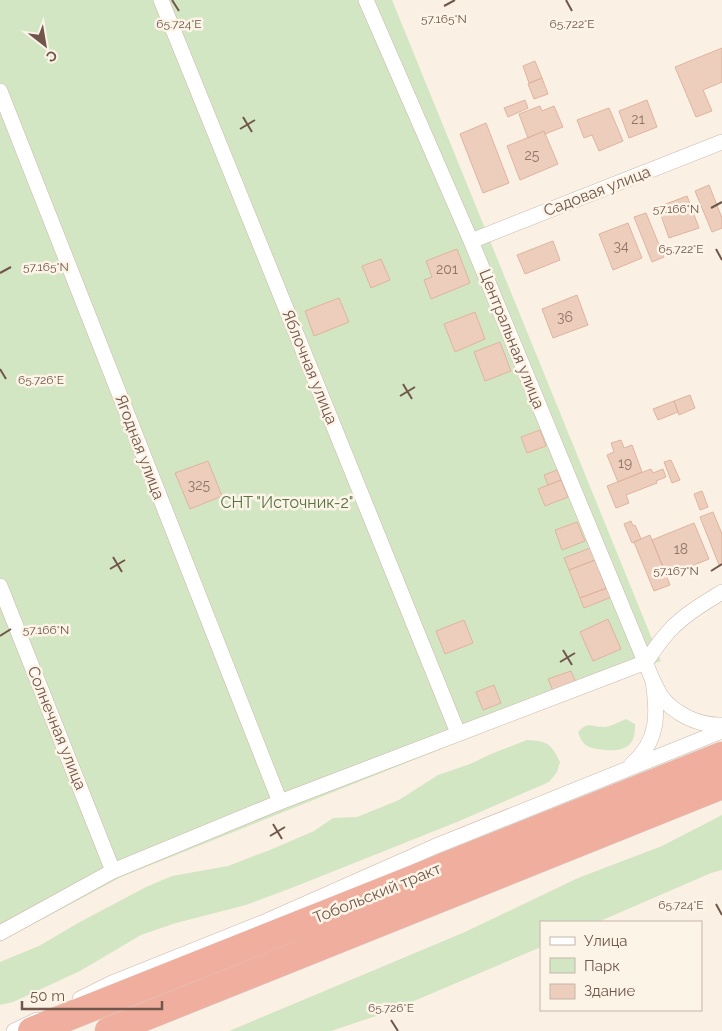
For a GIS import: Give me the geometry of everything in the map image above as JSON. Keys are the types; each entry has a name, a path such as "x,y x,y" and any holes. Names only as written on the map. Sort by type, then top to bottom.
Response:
{"highway":[{"name":"Тобольский тракт","path":"32,1031 722,756"},
{"name":"Тобольский тракт","path":"109,1031 722,786"}],"street":[{"name":"Яблочная улица","path":"161,0 458,733"},
{"name":"Центральная улица","path":"366,0 472,241 653,681"},
{"name":"Ягодная улица","path":"0,91 280,802"},
{"name":"Садовая улица","path":"472,241 722,142"},
{"name":"Солнечная улица","path":"0,586 113,871"},
{"path":"0,933 113,871 280,802 646,662 659,642 672,628 722,592"},
{"path":"653,681 667,702 682,714 701,722 722,725"},
{"path":"623,770 640,757 652,736 657,711 653,681"},
{"path":"14,1031 112,983 262,923 436,846 722,731"}],"green space":[{"name":"СНТ \"Источник-2\"","path":"0,0 392,0 661,661 121,877 0,942"},
{"path":"626,719 635,724 634,737 628,746 619,750 595,749 588,746 582,741 578,732 590,725 606,727"},
{"path":"527,740 548,744 557,756 560,762 557,772 549,782 457,822 246,905 176,923 141,935 80,971 13,1002 0,1005 0,962 39,946 146,887 172,876 228,866 314,831 333,818 357,817 399,800 438,775"},
{"path":"722,815 722,870 600,921 540,921 540,947 388,1012 331,1031 229,1031 465,932 578,878 662,846"}],"building":[{"path":"722,48 722,82 703,90 712,111 696,117 675,67"},
{"path":"535,61 542,78 529,83 523,66"},
{"path":"542,78 548,94 534,99 528,84"},
{"path":"525,100 528,108 508,117 504,108"},
{"path":"647,100 657,127 629,138 619,111"},
{"path":"540,106 542,111 554,106 563,127 545,134 544,131 528,138 519,114"},
{"path":"609,108 623,141 599,151 592,135 584,138 577,120"},
{"path":"486,123 509,183 483,193 460,134"},
{"path":"544,131 558,164 520,180 507,146"},
{"path":"709,185 722,218 722,228 712,232 695,191"},
{"path":"687,196 699,228 669,238 658,207"},
{"path":"646,213 664,257 652,262 634,217"},
{"path":"628,223 642,258 613,270 599,234"},
{"path":"553,241 560,260 525,274 517,255"},
{"path":"457,249 470,283 431,299 424,280 432,277 426,261"},
{"path":"381,259 390,280 371,288 362,266"},
{"path":"577,295 588,325 553,338 542,309"},
{"path":"339,298 349,322 314,336 305,311"},
{"path":"475,312 485,339 455,352 444,324"},
{"path":"500,342 511,371 485,381 474,352"},
{"path":"690,395 695,408 679,415 674,401"},
{"path":"674,401 678,412 658,420 653,409"},
{"path":"540,430 546,446 527,453 521,437"},
{"path":"621,440 624,448 632,445 642,472 618,482 607,455 614,452 611,443"},
{"path":"671,460 680,480 672,483 664,462"},
{"path":"208,461 222,496 190,509 175,473"},
{"path":"651,469 653,473 663,469 666,477 656,481 657,483 626,495 629,503 616,508 607,486"},
{"path":"557,470 561,480 548,485 544,475"},
{"path":"561,480 568,497 545,506 538,489"},
{"path":"702,491 708,507 700,510 694,494"},
{"path":"713,512 722,534 722,564 719,565 700,517"},
{"path":"631,521 633,526 635,525 641,539 632,543 624,524"},
{"path":"577,522 585,541 562,550 555,530"},
{"path":"694,523 709,559 667,576 652,540"},
{"path":"650,535 670,585 654,591 634,542"},
{"path":"593,547 598,559 569,570 564,558"},
{"path":"595,560 606,588 580,598 569,570"},
{"path":"610,587 614,596 584,608 580,598"},
{"path":"608,619 621,649 593,661 580,632"},
{"path":"464,620 473,643 445,654 436,631"},
{"path":"571,671 576,682 553,691 548,679"},
{"path":"494,685 501,703 483,710 476,692"}]}
